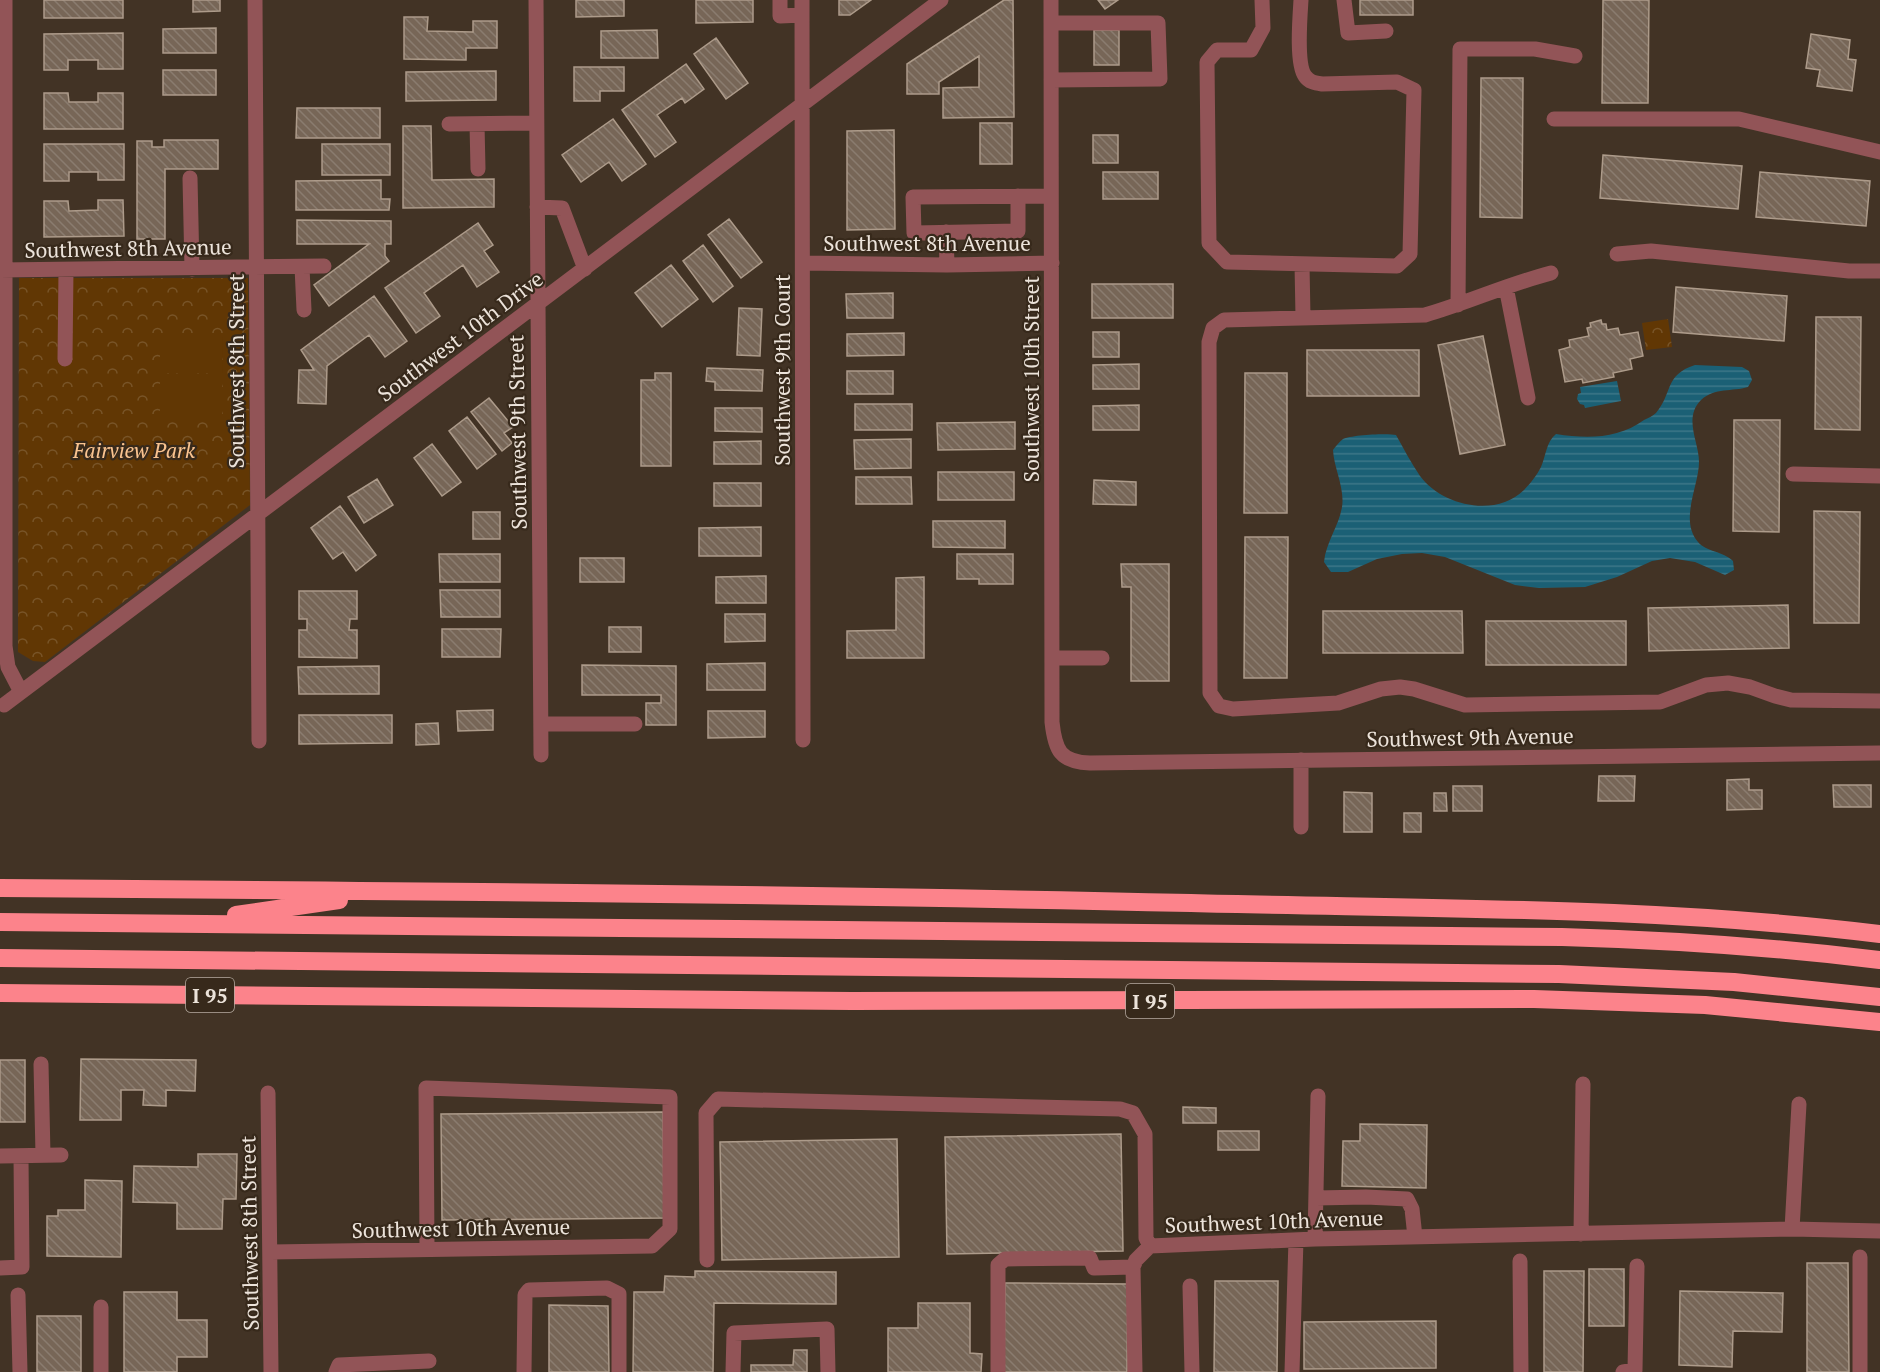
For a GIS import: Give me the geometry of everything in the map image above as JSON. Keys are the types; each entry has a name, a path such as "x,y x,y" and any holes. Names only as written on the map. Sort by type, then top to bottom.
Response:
{"highway":[{"path":"0,888 906,897 1599,913 1720,918 1880,934"},
{"path":"178,924 397,891"},
{"path":"0,922 1562,937 1664,940 1783,948 1880,960"},
{"path":"0,958 1558,974 1734,982 1880,997"},
{"name":"I 95","path":"0,993 863,1001 1557,999 1705,1005 1880,1022"}],"street":[{"path":"5,0 2,270 3,646 8,667 21,692"},
{"name":"Southwest 8th Street","path":"255,0 260,741"},
{"name":"Southwest 9th Street","path":"536,0 541,755"},
{"path":"780,0 780,16 802,7"},
{"name":"Southwest 10th Drive","path":"4,705 941,0"},
{"name":"Southwest 10th Street","path":"1051,0 1053,730 1056,744 1063,756"},
{"path":"1262,0 1263,28 1251,50 1217,50 1207,62 1209,243 1227,262 1397,266 1410,254 1414,90 1396,82 1322,84 1311,82 1304,75 1300,56 1301,0"},
{"path":"1344,0 1348,33 1386,31"},
{"name":"Southwest 9th Court","path":"802,7 803,740"},
{"path":"1051,23 1158,23 1160,80 1051,80"},
{"path":"1458,305 1460,49 1535,49 1575,56"},
{"path":"1554,119 1739,119 1880,152"},
{"path":"449,124 536,123"},
{"path":"477,124 478,169"},
{"path":"190,178 192,269"},
{"path":"1018,196 1018,231 914,233 913,197 1018,196 1051,196"},
{"path":"537,207 562,208 585,269"},
{"path":"946,232 947,265"},
{"path":"1617,254 1651,251 1849,271 1880,271"},
{"name":"Southwest 8th Avenue","path":"803,263 947,265 1052,263"},
{"path":"1302,264 1303,317"},
{"name":"Southwest 8th Avenue","path":"2,270 324,266"},
{"path":"302,267 304,310"},
{"path":"65,359 66,270"},
{"path":"1551,273 1425,315 1224,320 1213,328 1209,342 1210,693 1219,706 1233,709 1338,704 1381,689 1400,687 1414,689 1465,705 1660,702 1706,685 1728,683 1750,687 1791,700 1880,700"},
{"path":"1506,287 1528,398"},
{"path":"1793,474 1880,476"},
{"path":"1052,658 1102,658"},
{"path":"541,724 635,724"},
{"name":"Southwest 9th Avenue","path":"1063,756 1074,761 1090,763 1880,753"},
{"path":"1301,760 1301,827"},
{"path":"41,1064 43,1155"},
{"path":"1581,1234 1583,1084"},
{"name":"Southwest 10th Avenue","path":"271,1252 652,1245 670,1228 670,1097 426,1088 427,1249"},
{"name":"Southwest 8th Street","path":"268,1093 271,1372"},
{"path":"1315,1239 1318,1096"},
{"name":"Southwest 10th Avenue","path":"706,1260 706,1113 718,1099 1120,1109 1133,1113 1145,1134 1146,1238 1150,1246 1315,1239 1792,1229 1880,1231"},
{"path":"1792,1229 1799,1104"},
{"path":"0,1268 22,1267 21,1155"},
{"path":"0,1156 61,1155"},
{"path":"1316,1198 1407,1199 1412,1209 1415,1237"},
{"path":"1292,1372 1296,1240"},
{"path":"1135,1372 1133,1267 1150,1246"},
{"path":"1860,1257 1860,1372"},
{"path":"998,1372 998,1265 1005,1259 1090,1258 1094,1268 1133,1267"},
{"path":"1520,1261 1521,1372"},
{"path":"1623,1372 1635,1370 1637,1266"},
{"path":"1190,1286 1192,1372"},
{"path":"524,1372 525,1295 529,1290 607,1288 619,1294 619,1372"},
{"path":"18,1295 20,1372"},
{"path":"101,1307 101,1372"},
{"path":"733,1372 734,1333 827,1329 828,1372"},
{"path":"336,1372 339,1365 429,1361"}],"green space":[{"name":"Fairview Park","path":"19,278 248,278 250,505 45,662 33,661 18,652"},
{"path":"1668,319 1672,347 1646,350 1642,323"},
{"path":"160,337 223,337 222,373 160,373"},
{"path":"160,379 222,379 222,415 160,415"}],"water":[{"path":"1695,365 1742,367 1749,371 1752,380 1748,387 1718,391 1706,396 1693,414 1693,430 1699,462 1691,503 1690,524 1701,545 1733,561 1734,570 1725,575 1695,562 1670,558 1652,561 1617,577 1585,587 1539,588 1515,585 1445,557 1422,553 1377,559 1348,572 1331,572 1324,562 1342,507 1342,493 1333,450 1343,439 1353,436 1396,435 1420,476 1442,495 1470,505 1499,504 1512,499 1531,482 1541,467 1550,441 1556,434 1591,437 1624,431 1656,413 1678,374"},
{"path":"1617,381 1621,401 1585,408 1577,399 1578,394 1581,393 1580,387"}],"building":[{"path":"44,0 123,0 123,18 44,18"},
{"path":"193,0 220,0 220,11 193,12"},
{"path":"576,0 624,0 624,16 576,17"},
{"path":"696,0 753,0 753,22 696,23"},
{"path":"839,0 871,0 850,15 839,15"},
{"path":"1004,0 1013,0 1014,117 943,118 943,88 979,87 979,56 939,82 939,94 907,94 907,64"},
{"path":"1098,0 1118,0 1105,9"},
{"path":"1360,0 1413,0 1413,15 1360,15"},
{"path":"1603,0 1649,0 1648,103 1602,103"},
{"path":"404,17 428,17 427,31 473,32 473,21 497,21 497,48 466,48 466,60 404,59"},
{"path":"216,28 216,53 163,53 163,29"},
{"path":"657,30 658,58 601,58 601,31"},
{"path":"1094,30 1119,30 1119,65 1094,65"},
{"path":"123,33 123,69 98,69 98,60 68,60 68,70 44,70 44,34"},
{"path":"1811,34 1850,40 1848,59 1856,60 1852,91 1817,86 1820,70 1806,68"},
{"path":"716,38 748,83 726,99 694,54"},
{"path":"686,64 704,89 685,103 682,98 657,115 676,142 655,157 622,110"},
{"path":"574,67 624,67 624,91 600,91 600,101 574,101"},
{"path":"163,70 216,70 216,95 163,95"},
{"path":"496,71 496,100 406,101 406,72"},
{"path":"1481,78 1523,78 1522,218 1480,217"},
{"path":"44,93 68,93 69,102 98,102 98,93 123,93 123,129 44,129"},
{"path":"297,108 380,108 380,138 296,138"},
{"path":"613,119 646,164 622,181 609,162 581,182 562,155"},
{"path":"980,123 1012,123 1012,164 980,164"},
{"path":"403,126 431,126 432,180 494,179 494,207 403,208"},
{"path":"894,130 895,229 847,230 847,131"},
{"path":"1093,135 1118,135 1118,163 1093,163"},
{"path":"164,140 218,140 218,169 165,169 165,239 137,239 137,141 152,141 152,147 164,147"},
{"path":"44,144 124,144 124,180 98,180 98,172 69,172 69,181 44,181"},
{"path":"322,144 390,144 390,175 322,175"},
{"path":"1603,155 1742,166 1738,209 1600,198"},
{"path":"1103,172 1158,172 1158,199 1103,199"},
{"path":"1760,172 1870,181 1866,226 1756,217"},
{"path":"381,180 381,199 390,199 389,210 296,210 296,181"},
{"path":"98,200 123,200 124,236 44,237 44,201 68,201 69,211 98,210"},
{"path":"729,219 762,262 741,278 708,235"},
{"path":"297,220 391,221 391,244 385,244 385,256 389,261 329,306 314,285 369,244 297,244"},
{"path":"478,223 493,245 484,251 499,272 477,287 463,265 424,293 440,316 416,333 385,288"},
{"path":"703,245 733,286 713,302 683,261"},
{"path":"671,265 698,299 662,327 635,293"},
{"path":"1092,284 1173,284 1173,318 1092,318"},
{"path":"1676,287 1787,296 1784,341 1673,332"},
{"path":"893,293 893,318 847,318 846,294"},
{"path":"374,296 407,341 385,357 369,335 327,366 326,404 298,403 299,370 314,370 301,350"},
{"path":"739,308 762,309 760,356 737,355"},
{"path":"1816,317 1861,317 1860,430 1815,429"},
{"path":"1601,320 1602,324 1606,324 1607,330 1618,328 1620,335 1638,332 1643,356 1630,359 1632,369 1613,373 1614,377 1583,383 1582,379 1565,382 1559,350 1570,347 1569,340 1589,336 1587,328 1591,327 1590,323"},
{"path":"1093,332 1119,332 1119,357 1093,357"},
{"path":"904,333 904,355 847,356 847,334"},
{"path":"1483,336 1505,445 1460,454 1438,345"},
{"path":"1307,350 1419,350 1419,396 1307,396"},
{"path":"1139,364 1139,389 1093,389 1093,365"},
{"path":"707,368 763,370 762,391 715,390 715,382 706,381"},
{"path":"847,371 893,371 893,394 847,394"},
{"path":"655,373 671,373 671,466 641,466 641,380 655,380"},
{"path":"1245,373 1287,373 1287,513 1244,513"},
{"path":"489,398 513,427 504,433 512,443 502,451 471,412"},
{"path":"855,404 912,404 912,430 855,430"},
{"path":"1139,405 1139,430 1093,430 1093,406"},
{"path":"715,408 762,408 762,432 715,431"},
{"path":"467,417 496,454 477,469 449,431"},
{"path":"1734,420 1780,420 1779,532 1733,531"},
{"path":"1015,422 1015,449 938,450 937,423"},
{"path":"911,439 911,468 855,469 854,440"},
{"path":"761,441 761,464 714,464 714,442"},
{"path":"432,444 461,482 442,496 414,458"},
{"path":"938,472 1014,472 1014,500 938,500"},
{"path":"856,477 911,477 912,504 856,504"},
{"path":"377,479 393,505 364,523 348,497"},
{"path":"1094,480 1136,482 1136,505 1093,504"},
{"path":"714,483 761,483 761,506 714,506"},
{"path":"340,506 376,555 356,571 343,552 333,559 311,528"},
{"path":"1814,511 1860,512 1859,623 1814,623"},
{"path":"473,512 500,512 500,539 473,539"},
{"path":"933,521 1005,521 1005,548 933,547"},
{"path":"761,527 761,556 699,556 699,528"},
{"path":"1245,537 1288,537 1287,678 1244,678"},
{"path":"439,554 500,554 500,582 440,582"},
{"path":"957,554 1013,554 1013,584 979,584 979,579 957,579"},
{"path":"580,558 624,558 624,582 580,582"},
{"path":"1121,564 1169,564 1169,681 1131,681 1131,587 1122,587"},
{"path":"766,576 766,603 716,603 716,577"},
{"path":"924,577 924,658 847,658 847,631 896,630 896,578"},
{"path":"440,590 500,590 500,617 441,617"},
{"path":"299,591 357,591 357,619 350,619 349,630 357,630 357,658 299,657 299,630 307,630 307,619 299,619"},
{"path":"1788,605 1789,648 1649,651 1648,608"},
{"path":"1323,611 1462,611 1463,653 1323,653"},
{"path":"725,614 765,614 765,641 725,642"},
{"path":"1486,621 1626,621 1626,665 1486,665"},
{"path":"609,627 641,627 641,652 609,652"},
{"path":"442,629 501,629 500,657 442,657"},
{"path":"765,663 765,690 707,690 707,664"},
{"path":"582,665 676,666 676,725 646,725 646,703 661,703 661,695 582,695"},
{"path":"379,666 379,694 299,694 298,667"},
{"path":"493,710 493,730 458,731 457,711"},
{"path":"708,711 765,711 765,737 708,738"},
{"path":"299,715 392,715 392,743 299,744"},
{"path":"438,723 439,744 416,745 416,724"},
{"path":"1599,776 1635,776 1634,801 1598,801"},
{"path":"1749,779 1749,790 1762,790 1762,809 1727,810 1727,780"},
{"path":"1833,785 1871,785 1871,807 1834,807"},
{"path":"1453,786 1482,786 1482,811 1453,811"},
{"path":"1344,792 1372,793 1372,832 1344,832"},
{"path":"1434,793 1446,793 1447,811 1434,811"},
{"path":"1404,813 1421,813 1421,832 1404,832"},
{"path":"81,1059 196,1060 195,1091 166,1090 166,1106 143,1105 144,1090 121,1090 121,1120 80,1120"},
{"path":"0,1060 25,1060 25,1122 0,1122"},
{"path":"1183,1107 1216,1108 1216,1123 1183,1123"},
{"path":"663,1112 664,1218 442,1220 441,1114"},
{"path":"1360,1124 1427,1125 1426,1188 1342,1186 1343,1141 1360,1141"},
{"path":"1218,1131 1259,1131 1259,1150 1218,1150"},
{"path":"1121,1134 1123,1251 947,1254 945,1137"},
{"path":"897,1139 899,1257 722,1260 720,1142"},
{"path":"198,1154 237,1154 236,1199 223,1199 222,1229 177,1229 177,1203 133,1202 134,1166 198,1167"},
{"path":"85,1180 122,1181 121,1257 47,1256 47,1216 58,1216 58,1210 85,1210"},
{"path":"1807,1263 1848,1263 1849,1372 1807,1372"},
{"path":"1589,1269 1624,1269 1624,1326 1589,1326"},
{"path":"695,1271 836,1272 836,1304 714,1303 713,1372 633,1372 634,1292 664,1292 665,1276 695,1277"},
{"path":"1544,1271 1584,1271 1583,1372 1544,1372"},
{"path":"1215,1281 1278,1281 1277,1372 1214,1372"},
{"path":"1005,1283 1128,1284 1127,1372 1004,1372"},
{"path":"1680,1291 1783,1293 1782,1332 1733,1331 1732,1367 1679,1365"},
{"path":"124,1292 177,1292 177,1320 207,1320 207,1357 177,1357 177,1372 124,1372"},
{"path":"918,1303 970,1303 970,1353 982,1354 981,1372 888,1372 888,1328 918,1328"},
{"path":"549,1305 608,1306 609,1372 549,1372"},
{"path":"37,1316 81,1316 81,1372 37,1372"},
{"path":"1436,1321 1436,1368 1304,1369 1304,1322"},
{"path":"794,1350 807,1350 807,1372 751,1372 751,1365 793,1365"}]}
